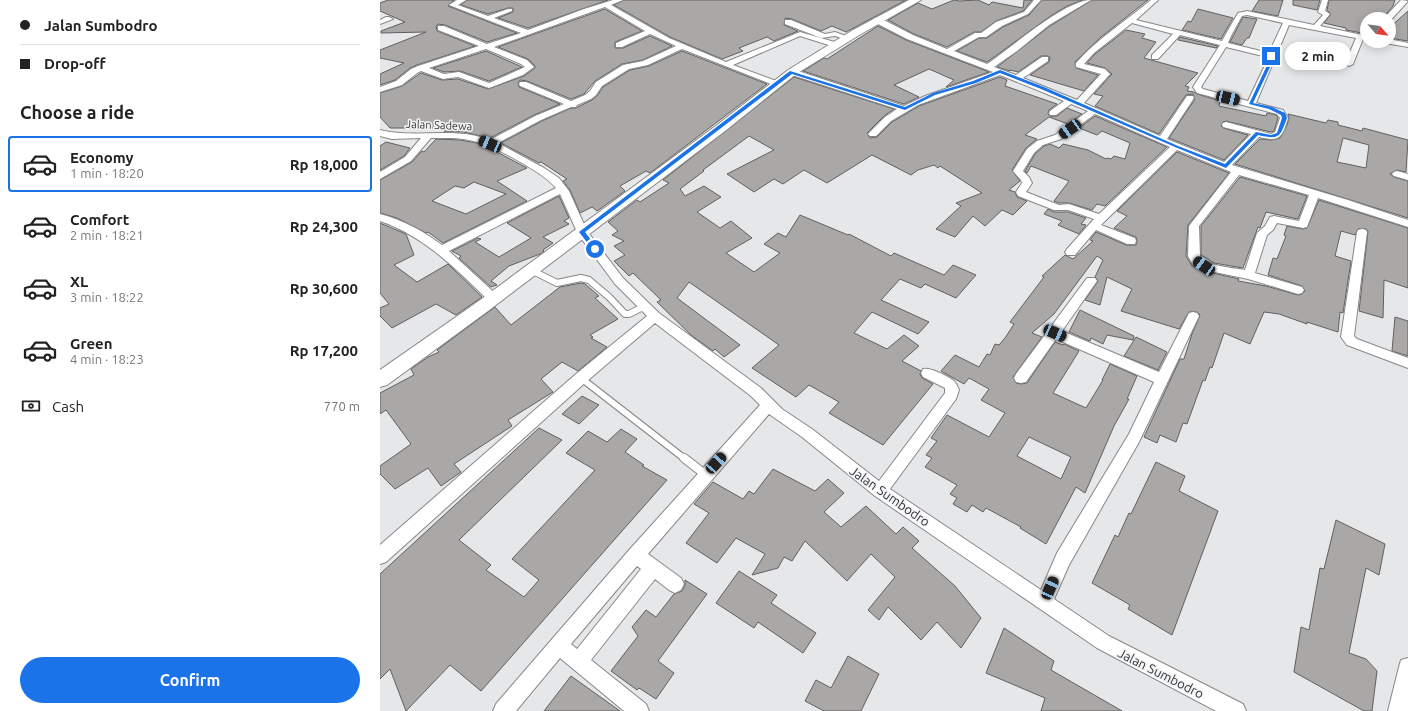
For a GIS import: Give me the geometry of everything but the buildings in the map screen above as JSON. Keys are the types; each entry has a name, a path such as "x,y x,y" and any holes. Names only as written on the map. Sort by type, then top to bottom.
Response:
{"main road":[{"path":"380,380 531,270 580,228 792,72 877,20 916,0"}],"street":[{"path":"463,0 452,5 528,33"},
{"path":"380,90 399,84 410,73 421,68 528,33 605,4 620,0"},
{"path":"947,52 978,35 983,35 1010,18 1028,11 1038,0"},
{"path":"988,67 1052,19 1088,0"},
{"path":"1053,112 1075,102 1106,74 1102,71 1079,64 1091,51 1131,21 1155,0"},
{"path":"1315,28 1326,14 1321,12 1325,0"},
{"path":"1394,12 1405,0"},
{"path":"605,4 651,31 683,46 776,84"},
{"path":"488,18 510,10"},
{"path":"1028,11 1052,19"},
{"path":"1226,125 1276,136 1279,133 1284,118 1280,112 1198,90 1197,87 1224,45 1228,34 1240,14 1246,13 1360,37"},
{"path":"380,22 389,18"},
{"path":"877,20 910,37 1018,78 1237,171 1344,202 1408,224"},
{"path":"1131,21 1271,56"},
{"path":"788,22 824,36 834,34 841,42"},
{"path":"1251,104 1271,61 1271,56 1285,23 1289,22"},
{"path":"421,68 443,77 459,74 489,86 520,73 530,66 524,62 441,28"},
{"path":"619,45 651,31"},
{"path":"1154,57 1178,33"},
{"path":"727,65 800,34 841,42"},
{"path":"1396,43 1408,45"},
{"path":"1349,64 1360,45"},
{"path":"490,144 538,118 588,97 593,93 599,84 626,67 645,63 683,46"},
{"path":"1018,78 1045,59"},
{"path":"792,72 905,109"},
{"path":"873,134 888,119 934,94 975,82 1000,72"},
{"path":"523,84 572,105"},
{"path":"1162,140 1190,98"},
{"path":"1095,110 1058,137 1040,143 1030,151 1018,171 1026,179 1027,183 1021,192 1022,194 1058,208 1069,207 1131,241"},
{"name":"Jalan Sadewa","path":"380,133 424,140 470,137 490,144 541,170 555,180 562,189 580,228"},
{"path":"1226,166 1257,133"},
{"path":"380,176 408,159 424,140"},
{"path":"1071,252 1098,222 1176,146"},
{"path":"1237,171 1194,226 1194,256 1197,262 1204,266 1249,275 1298,290"},
{"path":"1397,174 1408,177"},
{"path":"442,250 562,189"},
{"path":"1249,275 1262,232 1269,228 1274,219 1303,225 1314,194"},
{"path":"380,217 422,236 442,250 493,298"},
{"name":"Jalan Sumbodro","path":"580,228 618,281 650,311 756,392 768,405 880,491 1103,642 1236,711"},
{"path":"1362,232 1347,337 1352,342 1408,363"},
{"path":"1021,378 1055,333 1091,281"},
{"path":"380,556 581,378 650,311"},
{"path":"1044,602 1063,559 1134,438 1161,379 1193,316"},
{"path":"1055,333 1161,379"},
{"path":"880,491 951,395 952,390 950,386 928,373"},
{"path":"503,711 636,555 768,405"},
{"path":"636,555 675,584"},
{"path":"579,662 653,568"},
{"path":"559,646 639,711"},
{"path":"1398,711 1408,667"}],"lane":[{"path":"531,270 558,283 581,278 589,280 609,297 625,314 650,311"},
{"path":"581,378 706,475"}],"route":[{"path":"595,249 582,232 669,165 721,128 792,72 905,109 934,94 975,82 1000,72 1071,100 1226,166 1243,150 1257,133 1271,137 1276,136 1279,133 1284,118 1283,114 1270,108 1251,104 1271,61 1271,56"}]}
